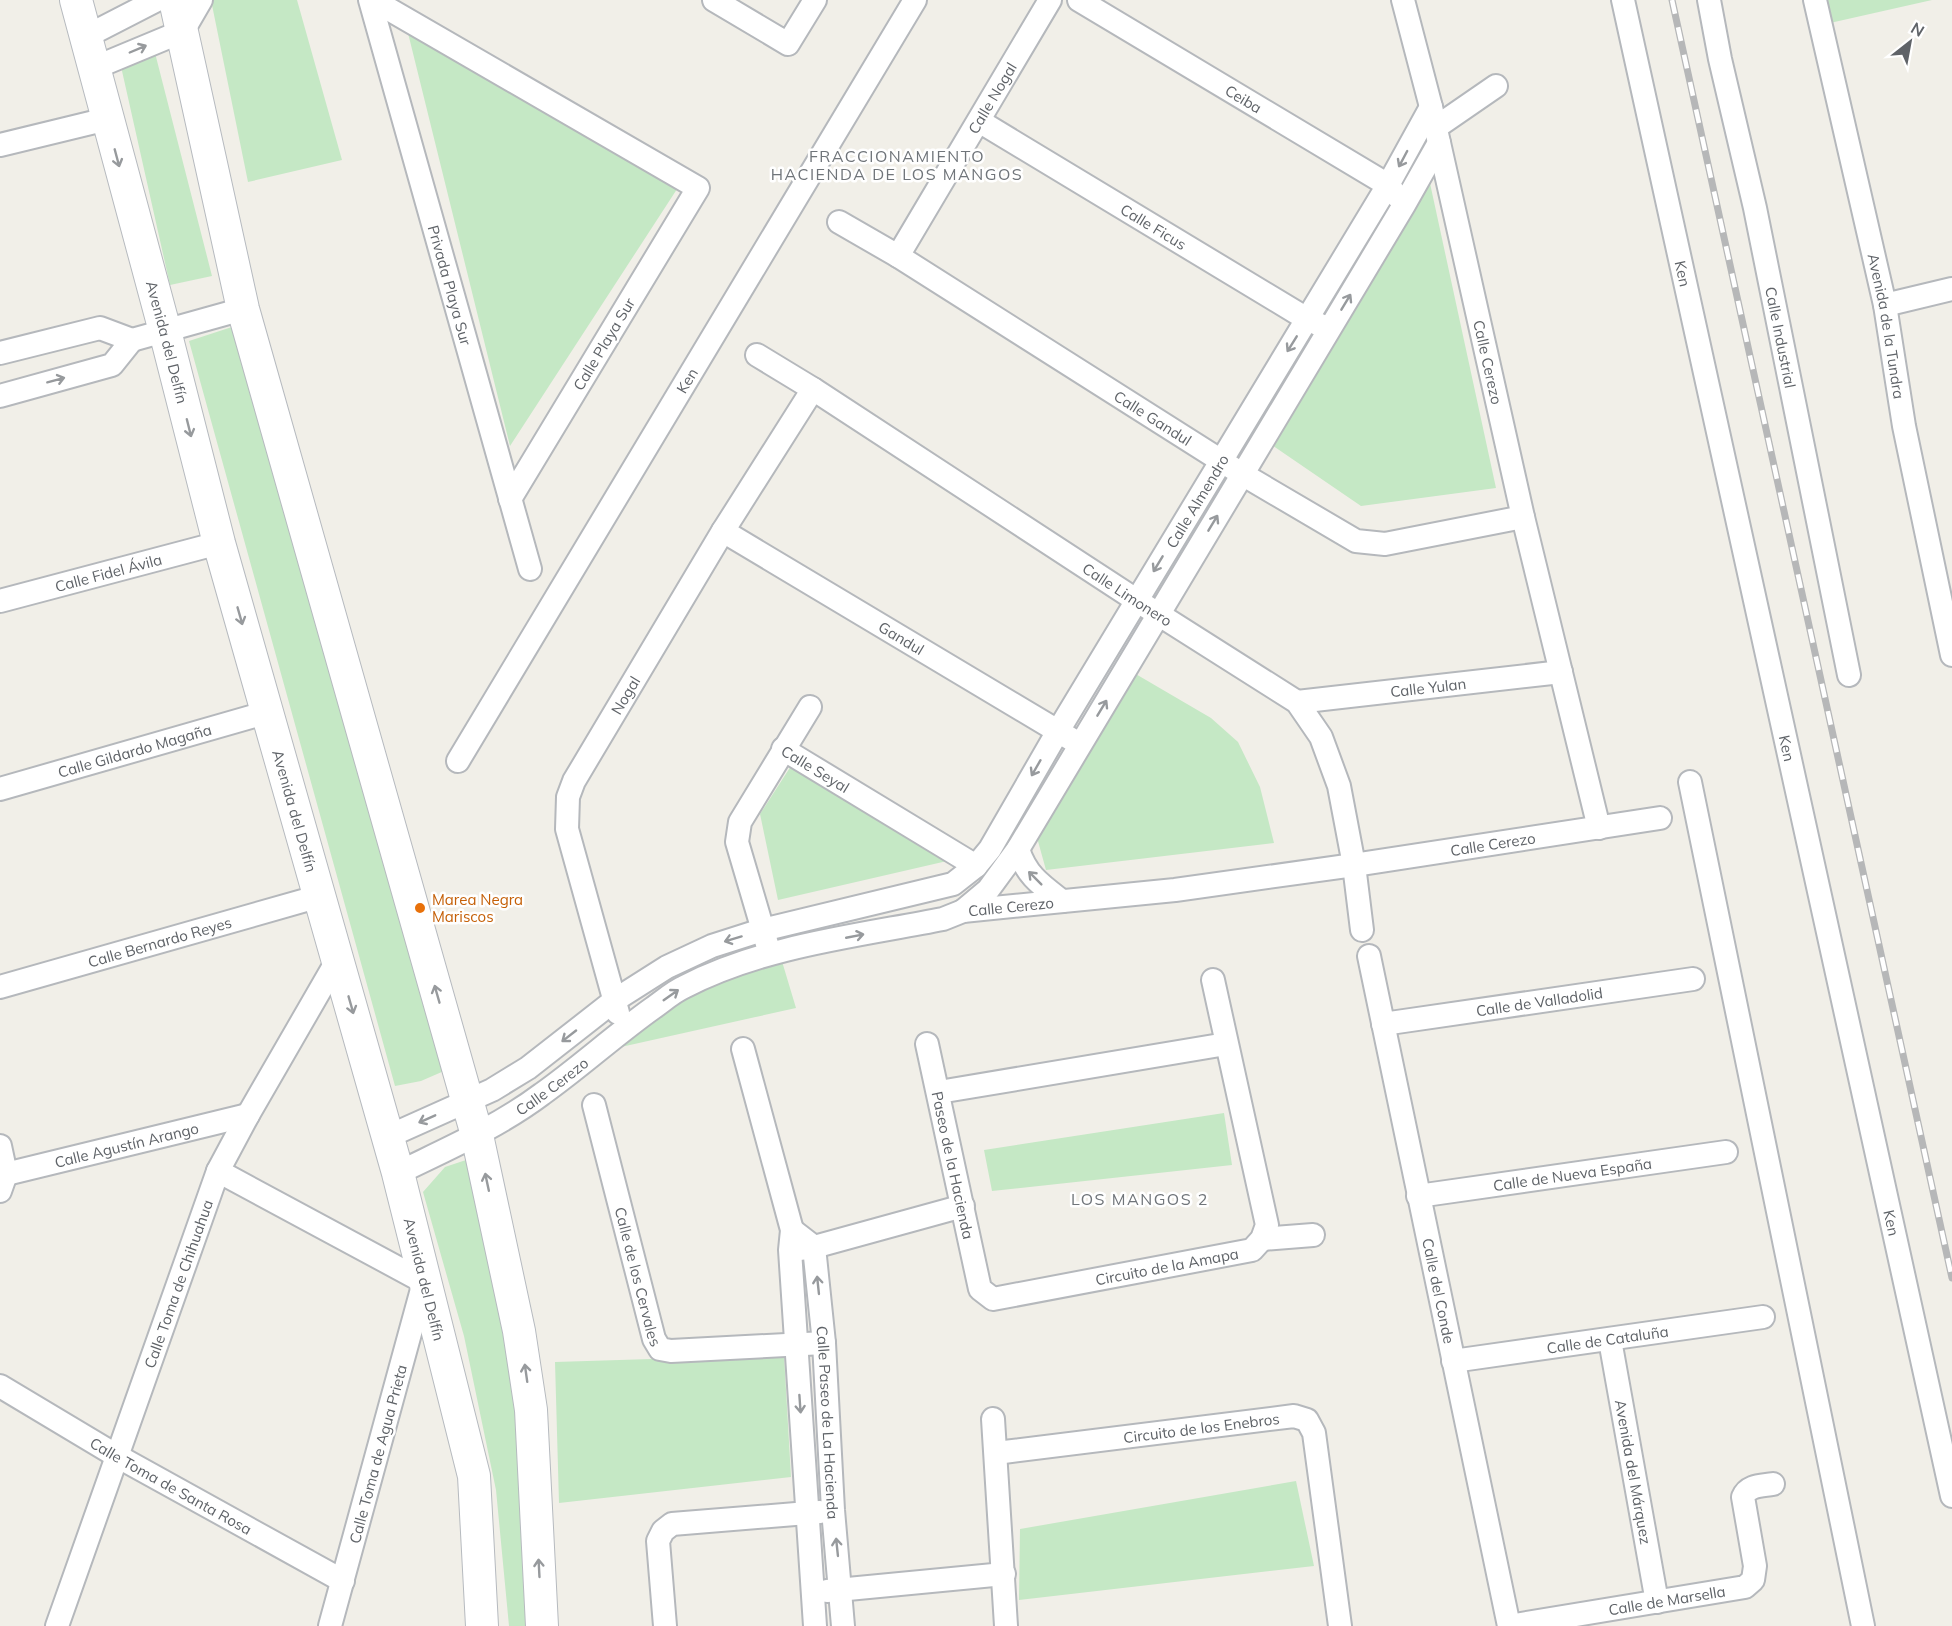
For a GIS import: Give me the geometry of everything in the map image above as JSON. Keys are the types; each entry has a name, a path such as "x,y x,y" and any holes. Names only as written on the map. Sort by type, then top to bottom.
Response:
{"street":[{"name":"Avenida del Delfín","path":"76,0 219,543 398,1173 474,1476 482,1626"},
{"path":"85,37 157,0"},
{"path":"174,0 183,31 243,309 477,1135 519,1331 531,1410 542,1626"},
{"path":"94,68 183,31 201,0"},
{"name":"Privada Playa Sur","path":"371,0 698,188"},
{"name":"Privada Playa Sur","path":"371,0 530,569"},
{"path":"714,0 789,44 815,0"},
{"name":"Ken","path":"458,761 915,0"},
{"name":"Calle Nogal","path":"898,256 1050,0"},
{"name":"Ceiba","path":"1079,0 1388,185 1404,205"},
{"name":"Ken","path":"1623,0 1952,1496"},
{"name":"Calle Industrial","path":"1709,0 1720,59 1755,208 1849,675"},
{"name":"Avenida de la Tundra","path":"1815,0 1885,305 1904,426 1952,655"},
{"name":"Calle Cerezo","path":"1398,4 1435,126 1523,517 1599,828"},
{"name":"Calle Almendro","path":"953,884 976,866 990,849 1136,600 1388,185 1435,126 1496,87"},
{"path":"0,145 107,119"},
{"name":"Calle Ficus","path":"979,121 1307,319 1330,329"},
{"name":"Calle Almendro","path":"963,911 988,890 1018,849 1404,205 1435,126"},
{"name":"Calle Playa Sur","path":"510,499 698,188"},
{"name":"Calle Gandul","path":"840,222 898,256 1242,474 1356,541 1384,544 1523,517"},
{"path":"1885,305 1952,289"},
{"path":"0,353 99,328 132,339 243,309"},
{"path":"0,396 112,365 132,339"},
{"name":"Calle Limonero","path":"757,355 1297,702 1321,737 1339,786 1354,865 1362,930"},
{"name":"Nogal","path":"623,1029 567,829 568,797 574,781 723,531 813,389"},
{"name":"Gandul","path":"723,531 1080,744"},
{"name":"Calle Fidel Ávila","path":"0,601 219,543"},
{"name":"Calle Yulan","path":"1297,702 1561,672"},
{"path":"783,749 810,707"},
{"name":"Calle Gildardo Magaña","path":"0,789 268,712"},
{"name":"Calle Seyal","path":"771,954 737,842 740,822 783,749 976,866"},
{"path":"1690,782 1863,1626"},
{"name":"Calle Cerezo","path":"477,1135 543,1094 623,1029 681,988 721,970 771,954 943,919 963,911 1175,890 1660,818"},
{"path":"1018,849 1023,866 1062,901"},
{"name":"Calle Cerezo","path":"467,1102 528,1068 615,1000 667,967 712,946 762,930 953,884"},
{"name":"Calle Bernardo Reyes","path":"0,987 320,896"},
{"name":"Calle del Conde","path":"1369,956 1509,1626"},
{"name":"Calle Toma de Chihuahua","path":"57,1626 218,1171 338,959"},
{"name":"Calle de Valladolid","path":"1383,1024 1693,979"},
{"path":"1213,981 1267,1225 1262,1239 1313,1235"},
{"name":"Paseo de la Hacienda","path":"927,1044 981,1289"},
{"path":"939,1092 1226,1044"},
{"name":"Calle Paseo de La Hacienda","path":"743,1049 791,1240 816,1626"},
{"path":"387,1137 467,1102"},
{"name":"Calle de los Cervales","path":"594,1105 654,1340 660,1349 671,1351 797,1345"},
{"name":"Calle Agustín Arango","path":"3,1182 248,1115"},
{"path":"398,1173 477,1135"},
{"path":"0,1146 3,1182"},
{"name":"Calle de Nueva España","path":"1418,1196 1726,1152"},
{"path":"218,1171 424,1282"},
{"path":"791,1240 814,1247 963,1206"},
{"name":"Circuito de la Amapa","path":"981,1289 993,1299 1252,1250 1262,1239"},
{"name":"Calle Paseo de La Hacienda","path":"814,1247 824,1343 833,1510 843,1626"},
{"name":"Calle Toma de Agua Prieta","path":"330,1626 424,1282"},
{"name":"Calle de Cataluña","path":"1453,1361 1763,1317"},
{"name":"Avenida del Márquez","path":"1610,1340 1657,1602"},
{"path":"797,1345 824,1343"},
{"name":"Calle Toma de Santa Rosa","path":"0,1386 117,1456 343,1581"},
{"name":"Circuito de los Enebros","path":"996,1453 1294,1416 1307,1420 1314,1433 1340,1626"},
{"path":"993,1419 1006,1626"},
{"name":"Calle de Marsella","path":"1509,1626 1745,1587 1753,1580 1755,1566 1743,1497 1745,1491 1750,1488 1773,1484"},
{"path":"665,1626 658,1541 663,1531 672,1524 833,1510"},
{"path":"814,1593 1004,1574"}],"green space":[{"path":"211,0 297,0 342,160 248,182"},
{"path":"1825,0 1932,0 1830,23"},
{"path":"408,33 679,186 510,446"},
{"path":"154,49 212,276 170,285 120,62"},
{"path":"1428,174 1496,488 1361,506 1269,443"},
{"path":"238,325 444,1071 421,1081 395,1086 189,341"},
{"path":"1134,673 1211,718 1238,742 1260,787 1274,843 1046,870 1036,834"},
{"path":"791,766 947,861 778,900 760,814"},
{"path":"781,958 796,1008 612,1049 715,974"},
{"path":"1224,1113 1232,1165 992,1191 984,1150"},
{"path":"469,1159 517,1408 531,1626 509,1626 496,1490 464,1336 423,1192 445,1167"},
{"path":"784,1355 791,1477 559,1503 555,1362"},
{"path":"1296,1481 1314,1566 1019,1600 1020,1529"}],"railway":[{"path":"1672,0 1952,1278"}],"place":[{"name":"Marea Negra Mariscos","path":"420,908"}],"district":[{"name":"FRACCIONAMIENTO HACIENDA DE LOS MANGOS","path":"897,165"},
{"name":"LOS MANGOS 2","path":"1140,1199"}]}
